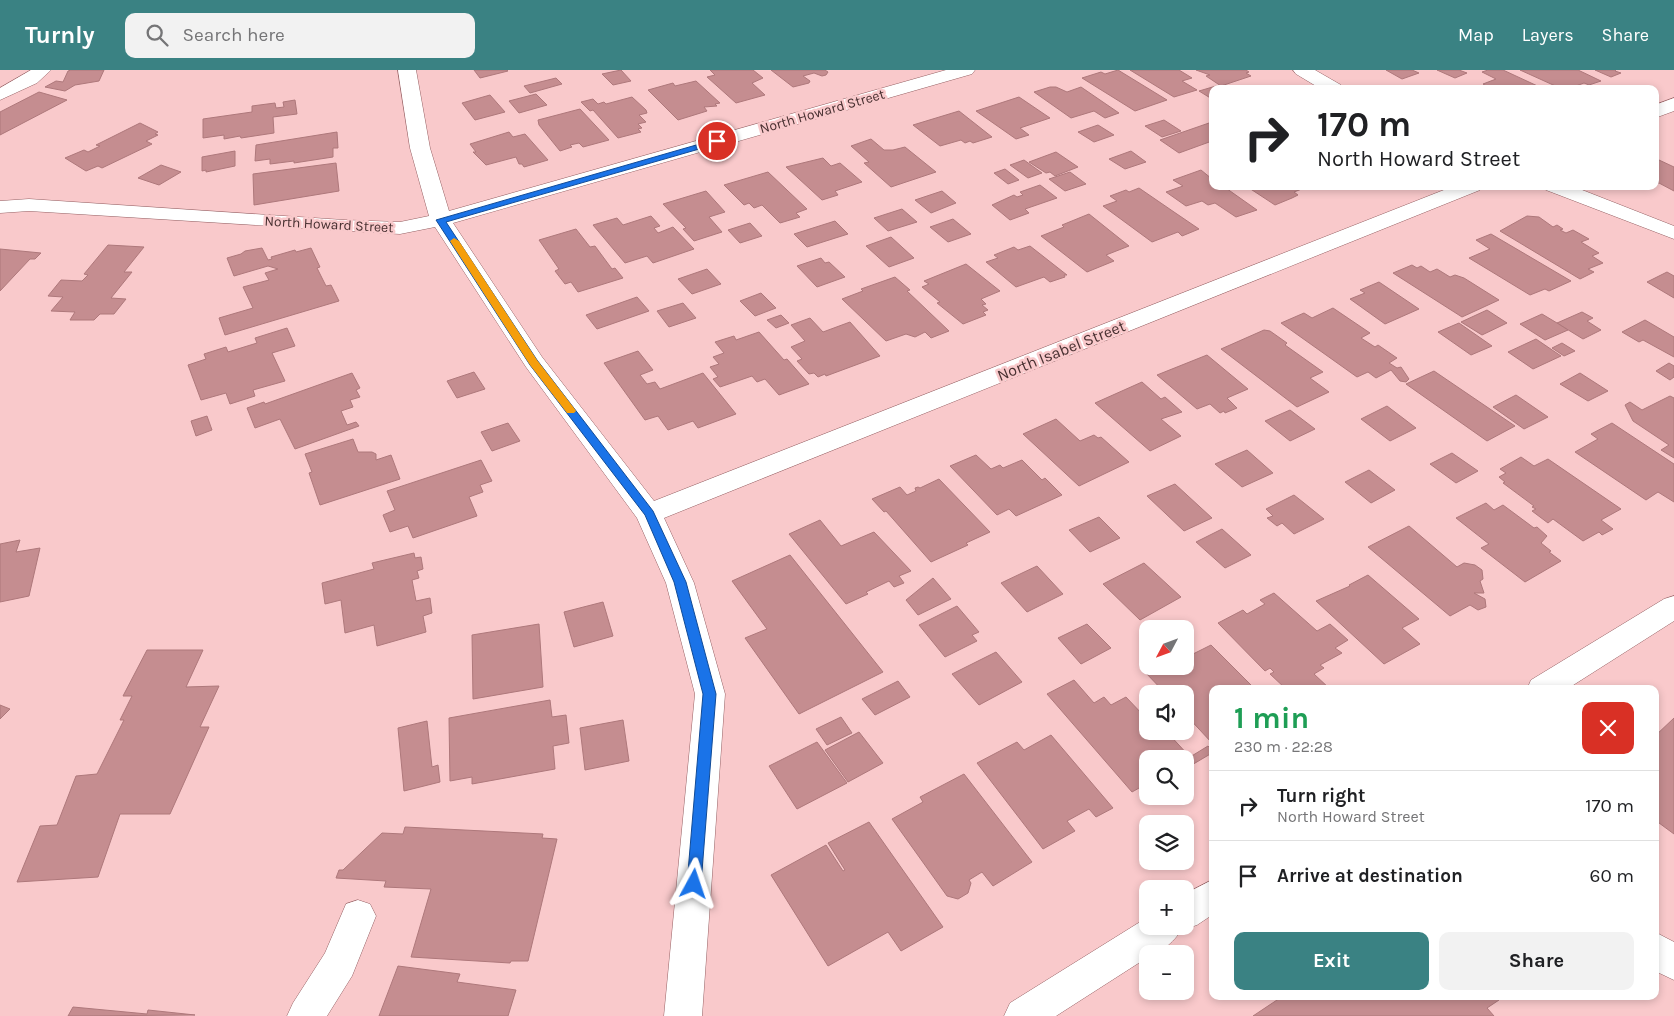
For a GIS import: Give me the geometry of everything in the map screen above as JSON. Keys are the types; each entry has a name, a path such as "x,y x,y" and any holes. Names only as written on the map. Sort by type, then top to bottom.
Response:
{"street":[{"path":"0,95 31,79 42,70"},
{"path":"407,70 420,148 441,220 534,362 650,514 680,582 710,694 683,1016"},
{"name":"North Howard Street","path":"0,207 29,205 400,228 441,220 966,70"},
{"path":"1302,70 1328,85"},
{"path":"1659,110 1674,104"},
{"name":"North Isabel Street","path":"650,514 1463,190"},
{"path":"1563,190 1674,233"},
{"path":"1548,685 1674,607"},
{"path":"1194,907 1209,898"},
{"path":"306,1016 339,964 358,916"},
{"path":"1023,1016 1151,935"},
{"path":"1659,952 1674,963"}],"building":[{"path":"104,70 99,81 75,85 65,91 45,87 56,81 63,82 68,71"},
{"path":"474,70 507,70 508,71 480,78"},
{"path":"621,70 631,81 613,85 602,74"},
{"path":"710,70 753,70 763,78 752,83 765,95 736,103 707,77 715,75"},
{"path":"771,70 825,70 828,72 822,76 814,73 803,76 810,81 809,83 793,87"},
{"path":"1118,70 1167,100 1135,111 1082,78 1101,72 1105,74"},
{"path":"1130,70 1179,70 1192,78 1182,81 1197,90 1174,97"},
{"path":"1196,70 1246,70 1249,72 1246,73 1251,76 1220,85 1206,76 1210,75"},
{"path":"1386,70 1412,70 1419,73 1402,79"},
{"path":"1437,70 1459,70 1467,73 1455,78"},
{"path":"1503,70 1535,85 1485,85 1483,84 1496,79 1482,72"},
{"path":"1520,70 1578,70 1601,81 1589,85 1584,83 1579,85 1553,85"},
{"path":"1595,70 1616,70 1621,73 1611,77"},
{"path":"556,78 562,84 530,93 524,86"},
{"path":"696,81 720,103 715,104 717,106 704,107 707,111 678,120 648,90 673,83 675,86"},
{"path":"1056,87 1067,92 1081,87 1119,113 1105,118 1094,111 1071,118 1034,92"},
{"path":"1209,88 1209,97 1199,91"},
{"path":"39,92 67,100 0,135 0,112"},
{"path":"536,94 547,105 519,113 509,101"},
{"path":"490,95 505,112 475,120 462,103"},
{"path":"632,97 646,110 647,113 639,115 646,122 638,124 642,128 638,129 641,132 618,138 593,110 590,111 581,102 593,99 598,104 604,102 606,104"},
{"path":"1019,97 1050,118 1020,128 1029,135 1016,139 976,111"},
{"path":"295,100 297,114 273,117 274,133 241,138 240,136 224,139 224,135 203,138 203,119 252,112 252,106 275,103 276,108 284,107 283,102"},
{"path":"580,109 609,140 583,147 579,143 570,145 572,147 560,151 539,125 538,120"},
{"path":"959,111 992,137 973,143 970,141 965,143 961,140 940,146 913,125"},
{"path":"1164,120 1181,131 1162,137 1145,126"},
{"path":"140,123 158,132 155,134 158,135 146,141 152,144 102,168 98,166 86,171 65,158 84,150 88,152 100,146 96,145"},
{"path":"1209,123 1209,142 1179,153 1160,140"},
{"path":"1098,125 1114,135 1094,142 1078,132"},
{"path":"337,132 338,148 333,148 333,157 294,163 294,161 270,164 270,159 255,161 256,145"},
{"path":"509,132 513,137 525,134 548,160 524,167 522,164 519,164 516,157 486,165 473,152 476,152 470,144"},
{"path":"871,139 884,150 905,147 936,172 891,187 864,163 869,162 851,146"},
{"path":"235,151 235,166 206,172 206,170 202,171 202,157"},
{"path":"1131,151 1146,162 1125,169 1109,159"},
{"path":"1056,152 1078,167 1055,176 1050,172 1046,173 1029,162"},
{"path":"823,158 831,166 840,163 862,182 835,191 838,195 822,200 786,167"},
{"path":"1024,160 1042,173 1028,178 1010,165"},
{"path":"1659,160 1674,167 1674,191 1659,183"},
{"path":"336,163 339,191 254,205 253,174"},
{"path":"161,165 181,172 159,185 138,178"},
{"path":"1005,169 1019,180 1008,184 994,173"},
{"path":"1201,170 1209,177 1209,190 1229,190 1257,210 1236,217 1215,203 1208,205 1202,201 1186,206 1166,192 1183,186 1173,180"},
{"path":"768,172 807,209 796,213 800,217 780,223 762,205 754,208 749,203 744,205 724,185"},
{"path":"1070,172 1086,184 1065,191 1049,179"},
{"path":"1040,185 1057,198 1025,209 1029,213 1010,220 992,205 1014,195 1017,197 1023,195 1020,192"},
{"path":"1139,188 1199,229 1182,236 1178,232 1152,242 1103,206 1117,201 1110,196 1126,190 1129,192"},
{"path":"1252,190 1299,190 1294,192 1298,195 1275,205"},
{"path":"706,191 725,212 709,217 722,232 694,241 683,229 686,228 663,204"},
{"path":"942,191 956,203 931,213 915,200"},
{"path":"902,209 917,222 888,231 874,218"},
{"path":"1089,214 1129,246 1106,255 1114,261 1087,272 1041,236"},
{"path":"651,216 660,226 654,228 658,233 673,227 694,249 653,263 647,256 625,263 593,225 617,218 623,225"},
{"path":"1527,216 1539,217 1553,227 1557,225 1563,229 1560,230 1566,233 1573,230 1589,239 1581,242 1599,253 1592,256 1603,263 1588,269 1594,272 1580,279 1500,231"},
{"path":"953,219 971,234 948,242 930,227"},
{"path":"835,221 848,234 807,247 794,234"},
{"path":"750,223 762,236 740,243 728,230"},
{"path":"576,229 590,247 595,246 612,269 615,268 623,278 578,292 571,282 565,284 555,271 559,269 539,240"},
{"path":"1491,234 1571,281 1549,291 1545,289 1530,295 1469,258 1490,249 1476,240"},
{"path":"891,237 914,258 889,267 866,246"},
{"path":"108,245 144,247 124,272 132,272 111,298 126,299 114,314 100,314 94,320 70,320 75,312 51,311 63,297 48,296 61,280 82,281 88,275 84,274"},
{"path":"1030,246 1067,275 1050,282 1044,277 1016,287 986,262 998,258 994,255 1014,247 1018,250"},
{"path":"262,248 268,260 272,259 271,257 295,250 296,252 311,248 320,267 317,268 326,286 331,285 339,301 225,335 219,318 253,308 243,287 269,280 265,273 278,269 268,266 234,276 227,258 245,251"},
{"path":"0,249 41,253 35,259 30,259 0,291"},
{"path":"821,258 825,263 829,262 845,277 817,287 797,266"},
{"path":"966,264 1000,291 981,299 986,304 982,305 988,310 983,312 986,315 963,324 937,303 940,302 922,287 929,284 924,281"},
{"path":"1412,265 1417,268 1421,266 1430,272 1437,269 1450,277 1455,275 1464,278 1499,300 1462,317 1393,273"},
{"path":"707,269 721,284 692,294 678,279"},
{"path":"1667,272 1674,276 1674,298 1647,282"},
{"path":"895,277 949,331 931,338 925,332 915,337 906,334 886,341 842,299 863,291 861,289"},
{"path":"1379,282 1419,309 1385,324 1350,299 1365,293 1360,290"},
{"path":"761,293 776,308 755,316 740,301"},
{"path":"637,297 649,311 597,329 586,315"},
{"path":"683,303 696,318 669,327 657,311"},
{"path":"1333,308 1370,333 1361,338 1375,347 1378,345 1397,358 1389,363 1397,368 1401,367 1409,379 1406,382 1400,381 1391,370 1376,378 1368,372 1357,377 1281,323 1304,313 1312,318"},
{"path":"1487,310 1507,323 1482,335 1461,322"},
{"path":"1582,312 1593,318 1587,321 1601,330 1583,339 1557,323"},
{"path":"1542,314 1568,330 1545,340 1520,324"},
{"path":"781,315 789,323 776,328 767,320"},
{"path":"810,318 823,332 850,322 880,356 826,376 825,374 818,377 814,373 809,374 797,361 802,359 791,347 805,341 791,325"},
{"path":"1645,320 1674,337 1674,357 1643,340 1639,342 1622,332"},
{"path":"1459,323 1492,346 1471,355 1438,332"},
{"path":"287,328 295,346 272,353 285,381 253,390 255,396 230,404 226,393 201,400 188,365 206,359 204,354 226,347 228,352 257,343 255,338"},
{"path":"1264,330 1270,331 1287,343 1285,345 1323,372 1310,378 1329,392 1297,407 1221,349"},
{"path":"759,332 809,384 779,395 765,379 757,382 752,376 720,387 713,379 718,377 710,367 719,364 713,357 724,353 715,342 734,336 736,340"},
{"path":"1536,339 1561,356 1533,369 1508,352"},
{"path":"1562,343 1575,351 1564,356 1552,348"},
{"path":"638,351 653,370 640,375 647,384 655,382 660,389 703,373 736,414 698,428 693,421 668,430 658,416 645,420 604,363"},
{"path":"1207,355 1248,389 1227,398 1237,408 1225,413 1224,411 1220,413 1210,404 1197,409 1157,375"},
{"path":"1669,363 1674,366 1674,377 1670,380 1656,371"},
{"path":"1434,371 1515,426 1487,441 1406,384"},
{"path":"474,372 485,389 457,398 447,381"},
{"path":"352,373 360,388 356,390 360,397 350,400 353,407 341,411 347,425 356,422 359,426 295,449 280,419 255,428 247,408 264,402 265,404"},
{"path":"1580,373 1608,391 1588,401 1560,384"},
{"path":"1142,382 1161,399 1165,397 1182,412 1161,419 1181,436 1150,451 1095,403"},
{"path":"1516,395 1548,417 1524,429 1493,407"},
{"path":"1670,396 1674,398 1674,458 1661,450 1669,445 1633,421 1625,405 1630,402 1642,410"},
{"path":"1387,406 1416,428 1390,441 1361,419"},
{"path":"1290,410 1315,429 1290,441 1265,421"},
{"path":"207,416 212,430 196,436 191,421"},
{"path":"1056,419 1080,441 1094,435 1098,438 1101,437 1129,462 1079,486 1023,434"},
{"path":"508,423 520,441 492,451 481,432"},
{"path":"1612,423 1674,464 1674,502 1658,492 1646,500 1575,452 1598,439 1591,434"},
{"path":"353,439 358,452 372,452 376,454 376,460 391,455 400,479 320,505 309,473 312,472 305,454"},
{"path":"1247,450 1273,473 1242,487 1215,464"},
{"path":"1452,453 1478,471 1456,483 1430,464"},
{"path":"976,455 991,469 1000,465 1003,468 1022,460 1042,480 1045,478 1062,495 1016,516 1009,509 997,515 950,466"},
{"path":"1521,457 1534,466 1548,459 1621,509 1601,520 1613,529 1602,535 1599,532 1583,541 1553,519 1548,523 1532,511 1536,509 1532,507 1534,506 1503,483 1505,482 1499,477 1506,473 1500,469"},
{"path":"481,460 492,481 480,485 483,492 469,497 477,516 413,538 408,526 390,532 383,515 395,510 387,491"},
{"path":"1369,470 1395,490 1371,503 1345,482"},
{"path":"939,479 990,532 966,543 968,545 931,562 886,511 884,512 872,499 900,487 907,495 916,491 915,488 920,488"},
{"path":"1175,484 1212,518 1184,531 1147,496"},
{"path":"1294,495 1324,519 1294,534 1282,523 1277,526 1267,518 1273,516 1266,509"},
{"path":"1486,503 1494,510 1503,505 1534,528 1537,527 1547,536 1541,543 1561,561 1525,582 1481,548 1489,544 1456,518"},
{"path":"1099,517 1120,538 1090,552 1069,530"},
{"path":"820,520 841,546 874,532 911,571 899,576 904,583 894,587 889,581 866,592 868,594 846,604 789,534"},
{"path":"1409,526 1457,567 1464,563 1475,565 1482,570 1483,579 1480,581 1484,593 1474,593 1485,599 1486,607 1478,610 1470,605 1450,616 1368,547"},
{"path":"1222,529 1251,555 1225,568 1196,542"},
{"path":"20,540 16,552 40,548 29,596 0,602 0,544"},
{"path":"414,553 415,558 421,557 423,569 417,571 419,578 412,580 416,601 430,598 432,613 423,616 426,632 377,646 374,625 345,633 341,600 325,604 322,583 374,569 372,563"},
{"path":"790,555 883,672 799,714 745,638 767,629 732,581"},
{"path":"1144,563 1181,597 1140,620 1103,584"},
{"path":"1037,566 1063,594 1027,612 1001,583"},
{"path":"1368,575 1419,619 1402,628 1420,644 1384,664 1316,601 1350,586"},
{"path":"933,578 951,599 918,615 906,600"},
{"path":"1274,593 1317,631 1330,624 1348,640 1335,648 1342,653 1320,665 1324,668 1314,674 1326,685 1282,685 1270,674 1274,672 1270,668 1265,671 1218,623 1243,610 1247,614 1265,604 1260,600"},
{"path":"603,602 613,636 574,647 564,612"},
{"path":"957,606 979,632 972,635 977,641 945,657 919,625"},
{"path":"539,624 543,687 473,699 472,635"},
{"path":"1087,624 1111,648 1081,664 1058,638"},
{"path":"1211,645 1251,685 1209,685 1209,740 1194,724 1194,685 1157,685 1148,675 1194,675 1194,654"},
{"path":"147,650 203,650 186,687 219,686 200,727 209,727 170,814 120,814 98,877 17,882 40,826 57,825 76,776 97,774 124,720 120,720 132,696 123,696"},
{"path":"996,652 1022,682 979,705 952,674"},
{"path":"1074,680 1094,703 1104,697 1111,705 1126,697 1139,711 1139,740 1174,740 1184,750 1139,750 1139,788 1132,792 1047,694"},
{"path":"898,681 910,697 875,715 862,699"},
{"path":"550,700 552,717 566,715 569,743 553,746 555,769 472,784 472,777 450,781 449,718"},
{"path":"0,705 10,709 0,719"},
{"path":"841,717 852,733 827,745 816,729"},
{"path":"1674,718 1674,834 1659,823 1659,732"},
{"path":"623,720 629,761 585,770 580,728"},
{"path":"427,721 432,767 438,765 440,782 404,791 398,728"},
{"path":"859,732 883,763 848,782 825,750"},
{"path":"1051,735 1113,808 1096,817 1089,809 1067,821 1075,831 1043,849 977,763 1017,742 1024,750"},
{"path":"817,742 847,783 797,809 769,766"},
{"path":"1208,746 1209,755 1194,764 1194,755"},
{"path":"964,774 1032,862 993,886 982,872 969,880 971,883 968,893 958,899 947,896 892,819 923,802 920,797"},
{"path":"869,822 943,927 901,951 888,932 828,966 771,875 826,845 843,871 845,870 828,843"},
{"path":"405,827 543,834 542,838 557,839 528,961 511,961 510,963 411,957 431,889 384,887 386,881 336,878 339,870 343,870 382,833 403,834"},
{"path":"398,966 460,974 457,982 516,990 508,1016 379,1016"},
{"path":"1277,1000 1499,1000 1487,1008 1494,1016 1253,1016"},
{"path":"73,1007 147,1014 148,1010 195,1015 68,1016"}],"slow traffic":[{"path":"454,241 534,362 571,411"}],"route":[{"path":"694,884 710,694 680,582 650,514 534,362 441,220 717,141"}]}
